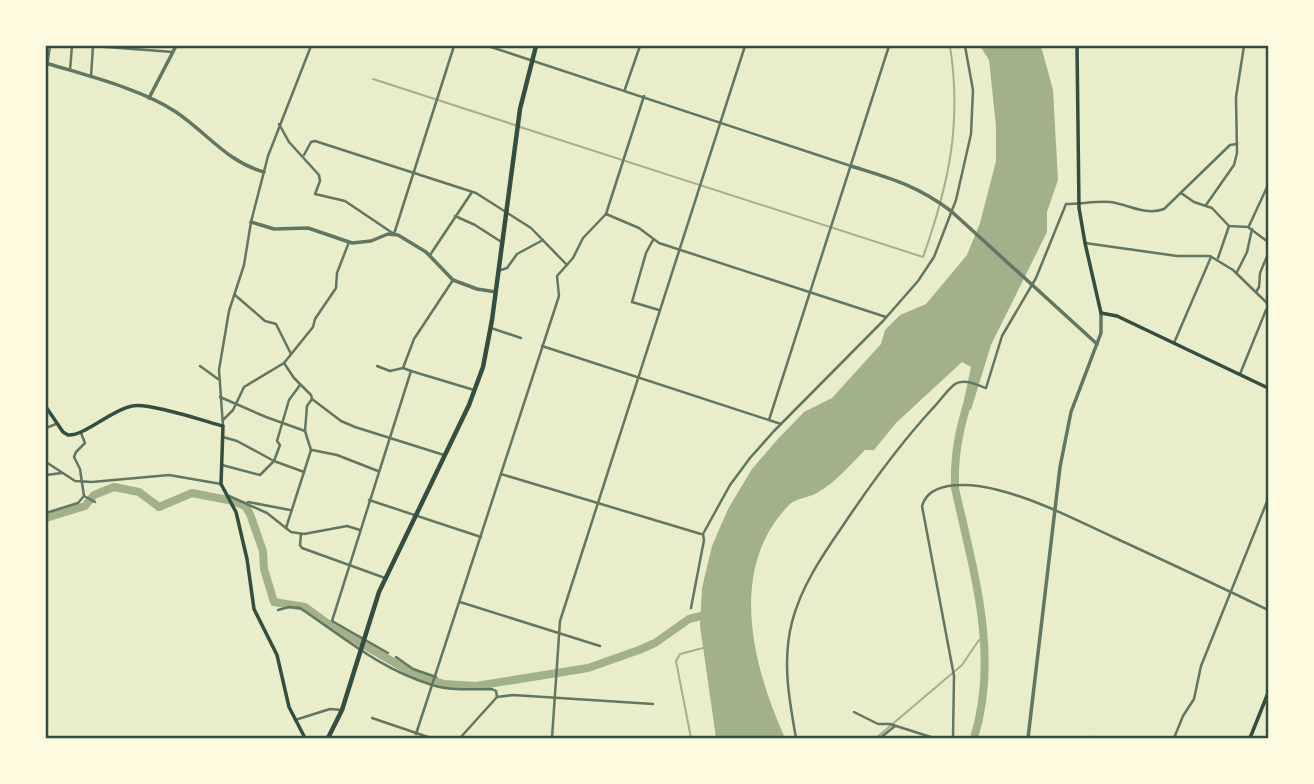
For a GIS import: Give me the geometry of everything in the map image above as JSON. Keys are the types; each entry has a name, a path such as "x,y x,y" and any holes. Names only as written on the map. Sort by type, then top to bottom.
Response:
{"main road":[{"path":"328,738 342,710 385,578 444,456 483,367 491,328 520,110 536,46"},
{"path":"1077,46 1079,204 1101,313 1117,316 1269,388"},
{"path":"46,407 56,424 68,435 81,433 109,414 137,405 223,426 221,484 230,498 242,534 254,609 276,655 295,720 306,738"},
{"path":"1250,738 1269,693"}],"street":[{"path":"46,73 50,46"},
{"path":"69,71 72,46"},
{"path":"90,77 93,46 173,52"},
{"path":"149,99 176,46"},
{"path":"223,426 218,379 219,359 234,294 246,258 251,222 279,124 312,46"},
{"path":"394,233 454,46"},
{"path":"488,46 914,186 951,211 1097,344"},
{"path":"625,89 639,46"},
{"path":"552,738 560,621 745,46"},
{"path":"769,420 889,46"},
{"path":"691,608 703,534 730,485 781,424 886,317 918,281 934,257 969,150 974,90 965,46"},
{"path":"1206,205 1234,165 1237,144 1236,88 1244,46"},
{"path":"47,64 90,77 175,111 239,163 264,172"},
{"path":"416,734 559,296 558,276 573,258 583,238 606,214 644,96"},
{"path":"279,124 289,142 319,175 320,181 315,194 345,201 430,255 453,280 477,289 496,292"},
{"path":"303,156 311,142 315,141 472,192 531,228 567,265"},
{"path":"796,738 786,676 786,654 792,621 803,591 823,555 866,491 956,384 966,382 986,388 1002,336 1009,320 1032,286 1066,204 1111,202 1135,209 1164,209 1230,145 1237,144"},
{"path":"1236,273 1247,252 1250,228 1269,185"},
{"path":"430,255 472,192"},
{"path":"1181,193 1194,202 1206,205 1230,226 1250,228 1269,242"},
{"path":"606,214 639,228 653,240 679,250 886,317"},
{"path":"455,216 475,225 502,243"},
{"path":"251,222 274,229 308,228 349,242 371,241 394,233"},
{"path":"1216,260 1221,254 1230,226"},
{"path":"498,271 507,268 517,254 543,240"},
{"path":"653,240 646,253 632,302 659,310"},
{"path":"223,420 236,404 244,387 284,363 313,327 315,319 336,288 337,273 349,242"},
{"path":"1085,243 1177,256 1211,257 1236,273 1269,304"},
{"path":"1256,292 1260,273 1269,254"},
{"path":"1174,343 1211,257"},
{"path":"403,368 414,339 453,280"},
{"path":"234,294 265,321 276,324 291,354"},
{"path":"1240,374 1266,310"},
{"path":"1028,738 1060,467 1071,412 1102,326 1101,313"},
{"path":"491,328 521,338"},
{"path":"542,346 781,424"},
{"path":"284,363 300,385 312,395 312,399 341,421 444,456"},
{"path":"200,366 218,379"},
{"path":"377,366 390,371 403,368 474,390"},
{"path":"388,653 332,621 411,371"},
{"path":"222,465 260,475 274,461 289,400 300,385"},
{"path":"220,397 305,430"},
{"path":"286,528 311,450 305,430 307,405 312,399"},
{"path":"46,428 56,424"},
{"path":"46,513 78,503 84,496 80,469 74,457 85,443 81,433"},
{"path":"223,437 304,472"},
{"path":"311,450 337,454 378,471"},
{"path":"46,462 66,477 83,482 169,475 221,484"},
{"path":"46,475 62,472"},
{"path":"501,474 698,535 703,534"},
{"path":"953,738 954,676 922,506 928,493 938,488 965,486 998,490 1056,512 1269,610"},
{"path":"84,496 95,502"},
{"path":"230,498 290,510"},
{"path":"1174,738 1194,699 1201,666 1269,499"},
{"path":"369,500 481,537"},
{"path":"245,502 267,513 286,528 301,534 343,526 360,530"},
{"path":"301,534 302,548 385,578"},
{"path":"460,602 600,646"},
{"path":"278,610 300,608 360,652 433,686 492,689 496,691 497,697"},
{"path":"396,657 413,669 436,677"},
{"path":"460,738 497,697 513,695 653,704"},
{"path":"295,720 330,709 342,710"},
{"path":"854,712 878,724 895,726 934,738"},
{"path":"372,718 431,738"},
{"path":"880,738 895,726"}],"shaded area":[{"path":"980,46 1041,46 1053,90 1058,180 1047,212 1047,232 991,345 971,410 963,405 971,367 962,362 896,423 874,450 865,450 824,489 791,503 769,531 757,559 752,589 752,619 763,681 785,738 716,738 700,626 702,588 712,546 728,509 752,469 777,440 804,412 832,398 881,344 885,330 900,315 926,304 967,255 980,223 996,161 996,126 989,60"}],"waterway":[{"path":"520,127 923,257 940,204 951,153 954,101 950,46"},
{"path":"373,79 515,125"},
{"path":"969,398 958,442 955,488 976,581 984,644 985,675 974,738"},
{"path":"46,518 85,506 94,495 114,487 139,492 159,507 192,493 245,506 263,551 264,569 274,602 305,607 331,626 416,675 444,684 476,686 588,668 655,643 689,619 709,614"},
{"path":"876,738 962,665 979,640 984,642"},
{"path":"691,738 676,661 680,654 703,648"}]}
